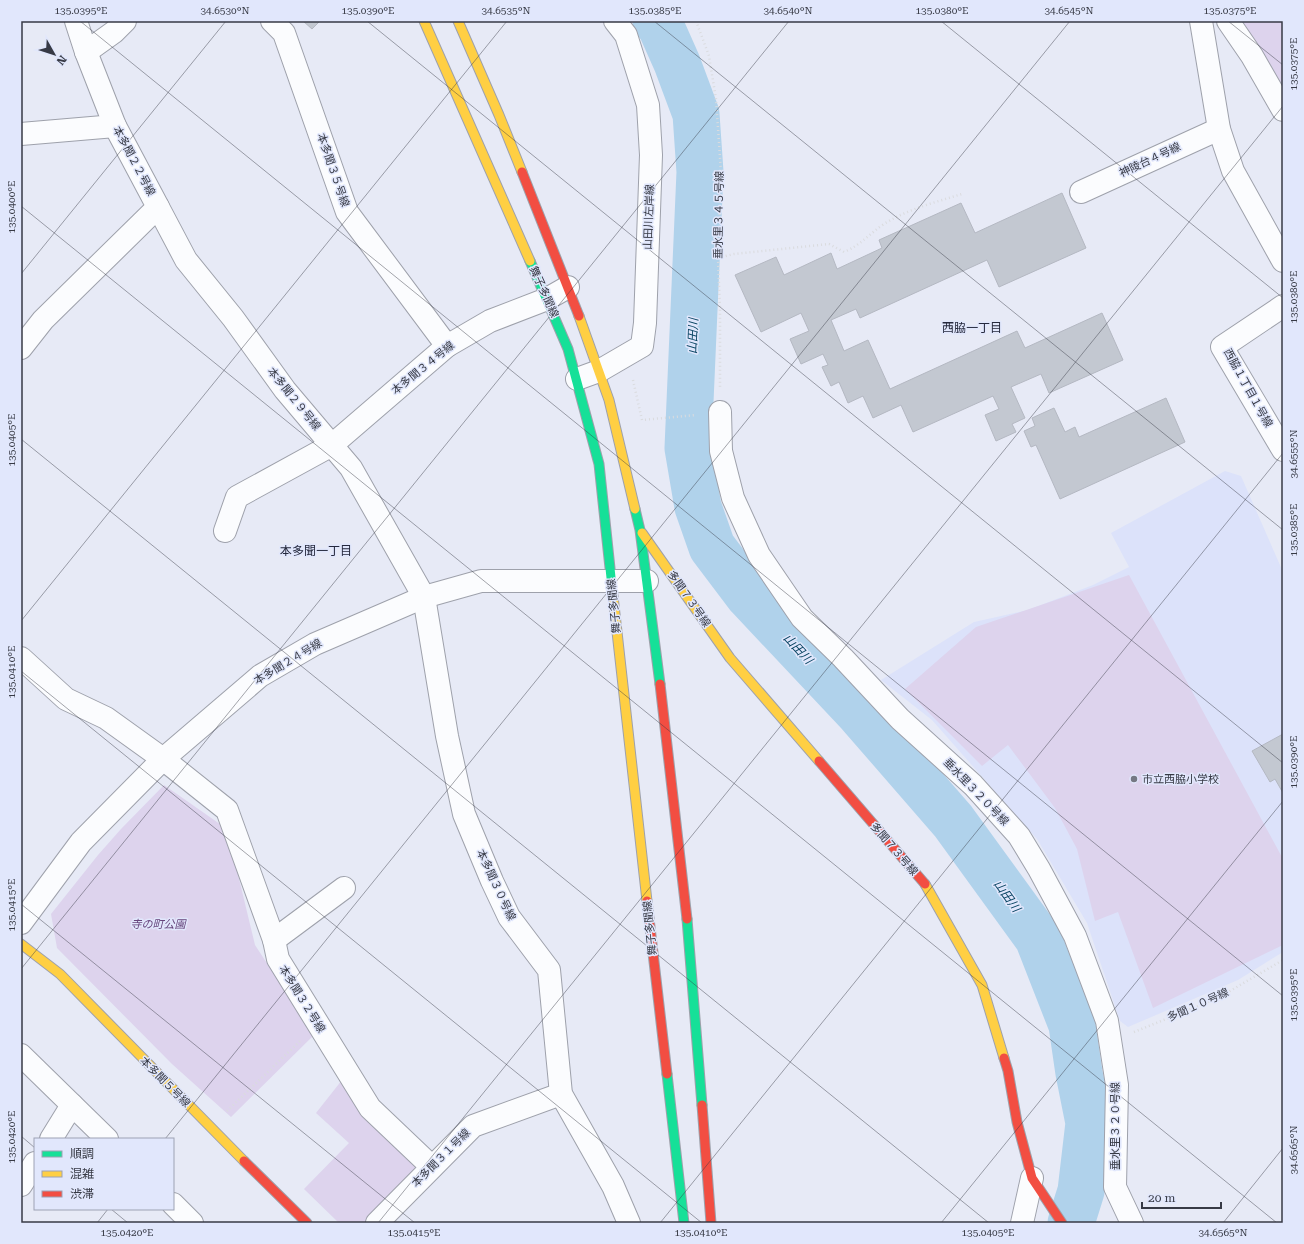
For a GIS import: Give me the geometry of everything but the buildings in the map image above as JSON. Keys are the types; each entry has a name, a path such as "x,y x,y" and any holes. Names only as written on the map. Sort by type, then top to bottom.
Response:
{"street":[{"name":"本多聞２２号線","path":"21,348 43,320 158,207 115,126 86,52 76,21"},
{"path":"86,52 114,32 125,21"},
{"name":"本多聞３５号線","path":"272,21 284,33 347,212 447,346"},
{"name":"舞子多聞線","path":"424,21 568,349 599,464 684,1223"},
{"name":"舞子多聞線","path":"458,21 499,115 568,287 599,371 609,400 640,530 665,725 689,943 711,1223"},
{"name":"山田川左岸線","path":"577,379 599,371 642,346 646,323 651,155 648,105 626,35 615,21"},
{"path":"1201,21 1219,129 1233,171 1283,261"},
{"path":"1228,21 1252,56 1283,110"},
{"path":"21,134 115,126"},
{"name":"神陵台４号線","path":"1081,192 1219,129"},
{"name":"本多聞２９号線","path":"158,207 186,260 233,318 285,390 351,468 424,597"},
{"name":"本多聞３４号線","path":"225,531 237,497 332,445 447,346 490,321 547,299 568,287"},
{"name":"西脇１丁目１号線","path":"1283,306 1222,346 1283,450"},
{"name":"垂水里３２０号線","path":"720,412 721,451 733,498 759,555 802,618 843,658 900,719 973,785 1019,836 1039,869 1075,936 1106,1022 1110,1042 1117,1085 1115,1187 1132,1223"},
{"name":"多聞７３号線","path":"640,530 730,658 927,886 982,985 1008,1071 1017,1122 1032,1178 1022,1223"},
{"name":"本多聞２４号線","path":"21,923 81,842 163,759 260,676 315,644 424,597 481,581 647,581"},
{"name":"本多聞３０号線","path":"424,597 447,736 464,814 509,917 549,970 561,1094 613,1186 630,1223"},
{"name":"本多聞３２号線","path":"21,658 66,699 106,718 163,759 227,810 274,940 278,959 370,1108 432,1167"},
{"path":"274,940 344,888"},
{"name":"本多聞５号線","path":"21,944 60,974 211,1128 307,1223"},
{"path":"21,1055 106,1138"},
{"name":"本多聞３１号線","path":"377,1223 473,1126 561,1094"},
{"path":"51,1138 72,1105"},
{"path":"21,1185 34,1165"},
{"path":"1032,1178 1062,1223"}],"path":[{"name":"垂水里３４５号線","path":"696,21 709,56 716,99 721,172 718,258 720,309 720,412"},
{"path":"718,258 734,254 829,244 844,252 854,248 884,224 917,208 962,194"},
{"path":"627,354 642,420 720,412"},
{"name":"多聞１０号線","path":"1110,1042 1218,998 1283,960"},
{"path":"211,1128 317,1024"}],"shaded area":[{"name":"市立西脇小学校","path":"1225,471 1241,476 1283,572 1283,952 1238,980 1128,1027 1120,1021 1087,923 1037,839 932,720 881,680 974,622 1028,610 1093,585 1129,567 1111,533"}],"green space":[{"path":"1242,21 1283,21 1283,89"},
{"name":"市立西脇小学校","path":"1129,575 1283,859 1283,945 1153,1008 1118,912 1095,921 1077,849 1055,808 1008,745 982,766 905,689 976,627"},
{"name":"寺の町公園","path":"164,785 227,829 255,945 314,1035 231,1117 172,1064 57,948 51,914 98,855"},
{"path":"346,1075 418,1161 420,1172 370,1223 339,1223 304,1189 349,1143 316,1113"}],"waterway":[{"name":"山田川","path":"656,21 661,27 677,63 696,114 700,172 688,448 698,507 712,547 749,596 860,714 953,821 1038,938 1072,1025 1079,1073 1089,1123 1081,1191 1071,1223"}],"traffic: fast":[{"path":"530,261 568,349 599,464 612,587"},
{"path":"635,509 640,530 660,684"},
{"path":"687,919 702,1105"},
{"path":"667,1074 684,1223"}],"traffic: slow":[{"path":"424,21 530,261"},
{"path":"458,21 522,172"},
{"path":"579,316 609,400 635,509"},
{"path":"642,533 730,658 819,761"},
{"path":"612,587 647,901"},
{"path":"925,884 982,985 1004,1058"},
{"path":"21,944 60,974 244,1161"}],"traffic: jam":[{"path":"522,172 579,316"},
{"path":"660,684 687,919"},
{"path":"819,761 925,884"},
{"path":"647,901 667,1074"},
{"path":"1004,1058 1008,1071 1017,1122 1032,1178 1062,1223"},
{"path":"702,1105 711,1223"},
{"path":"244,1161 307,1223"}],"place":[{"name":"市立西脇小学校","path":"1134,779"}],"district":[{"name":"西脇一丁目","path":"972,328"},
{"name":"本多聞一丁目","path":"316,551"}]}
